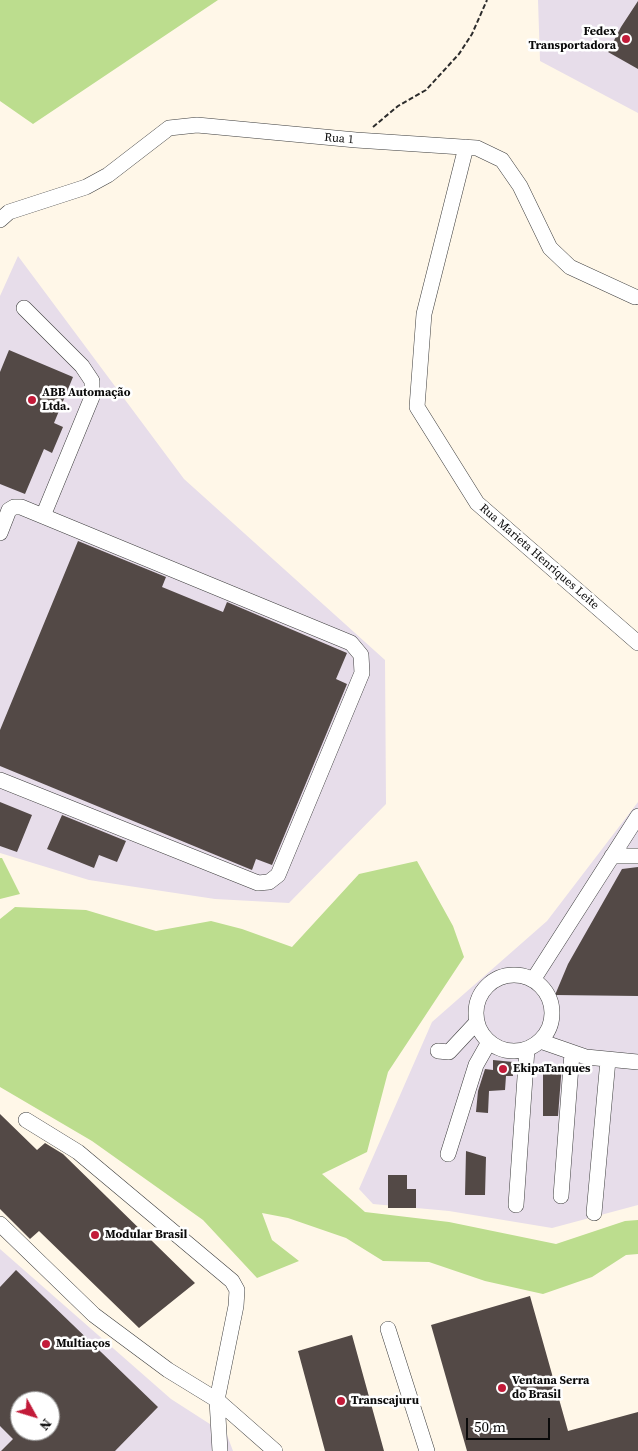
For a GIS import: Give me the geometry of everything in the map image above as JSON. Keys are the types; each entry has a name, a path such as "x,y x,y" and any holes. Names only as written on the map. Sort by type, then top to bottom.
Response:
{"street":[{"name":"Rua 1","path":"0,220 10,212 86,187 108,175 169,128 197,125 356,140 477,148 502,160 520,186 550,248 570,267 635,297"},
{"name":"Rua Marieta Henriques Leite","path":"466,147 424,314 417,407 477,503 638,643"},
{"path":"24,308 82,366 92,381 92,397 43,516"},
{"path":"0,533 9,510 14,507 21,507 351,643 361,655 362,673 278,874 269,882 258,883 0,780"},
{"path":"533,980 638,816"},
{"path":"612,856 638,856"},
{"path":"510,976 526,977 533,980 549,997 553,1012 550,1028 540,1041 527,1049 511,1051 490,1042 477,1022 477,1006 489,986 510,976"},
{"path":"438,1051 449,1052 477,1022"},
{"path":"540,1041 572,1053 608,1060 638,1062"},
{"path":"448,1154 476,1064 490,1042"},
{"path":"516,1205 527,1049"},
{"path":"561,1196 572,1053"},
{"path":"594,1212 608,1060"},
{"path":"26,1120 78,1152 232,1281 237,1290 236,1306 217,1400 220,1451"},
{"path":"0,1224 94,1315 168,1370 217,1400 275,1451"},
{"path":"388,1329 426,1451"}],"path":[{"path":"356,140 398,106 426,90 459,54 472,34 487,0"}],"shaded area":[{"path":"538,0 638,0 638,113 540,61"},
{"path":"18,256 184,479 385,660 386,804 289,903 215,899 89,880 0,853 0,296"},
{"path":"638,802 638,1205 552,1228 449,1211 373,1204 359,1189 432,1022 547,921"},
{"name":"Multiaços","path":"0,1249 171,1399 227,1435 233,1451 0,1451"}],"green space":[{"path":"0,0 218,0 33,124 0,101"},
{"path":"0,858 2,858 20,894 0,899"},
{"path":"417,861 453,926 464,957 388,1072 367,1152 322,1174 365,1212 449,1222 556,1244 625,1221 638,1220 638,1254 626,1255 592,1277 543,1294 485,1281 429,1262 383,1261 346,1238 288,1218 262,1213 272,1240 299,1261 257,1278 203,1220 92,1141 0,1087 0,919 15,907 86,910 156,931 211,921 242,929 292,947 359,874"}],"building":[{"name":"Fedex Transportadora","path":"638,1 638,69 608,52"},
{"name":"ABB Automação Ltda.","path":"9,350 73,377 54,423 63,427 52,453 44,449 25,494 0,484 0,372"},
{"path":"78,541 166,577 162,587 223,612 227,602 347,653 336,679 347,684 272,865 256,859 252,870 0,766 0,730"},
{"path":"0,802 32,815 17,852 0,846"},
{"path":"62,815 126,841 117,862 99,855 94,868 47,849"},
{"path":"638,867 638,996 555,995 568,964 622,869"},
{"path":"493,1060 513,1062 513,1076 506,1076 505,1090 489,1091 488,1113 476,1112 478,1091 485,1069 493,1070"},
{"path":"543,1064 562,1064 558,1116 543,1116"},
{"name":"Modular Brasil","path":"0,1114 37,1150 45,1143 63,1154 195,1283 139,1328 39,1231 30,1239 0,1209"},
{"path":"466,1151 486,1157 485,1195 465,1195"},
{"path":"388,1175 407,1175 407,1189 416,1189 416,1208 388,1208"},
{"name":"Multiaços","path":"16,1270 158,1407 115,1451 1,1451 11,1441 60,1441 60,1391 10,1391 10,1436 0,1426 0,1287"},
{"name":"Ventana Serra do Brasil","path":"530,1296 568,1431 638,1412 638,1451 467,1451 431,1325"},
{"name":"Transcajuru","path":"352,1335 384,1451 325,1451 298,1351"}],"place":[{"name":"Fedex Transportadora","path":"626,39"},
{"name":"ABB Automação Ltda.","path":"32,400"},
{"name":"EkipaTanques","path":"503,1069"},
{"name":"Modular Brasil","path":"95,1235"},
{"name":"Multiaços","path":"46,1344"},
{"name":"Ventana Serra do Brasil","path":"502,1388"},
{"name":"Transcajuru","path":"341,1401"}]}
